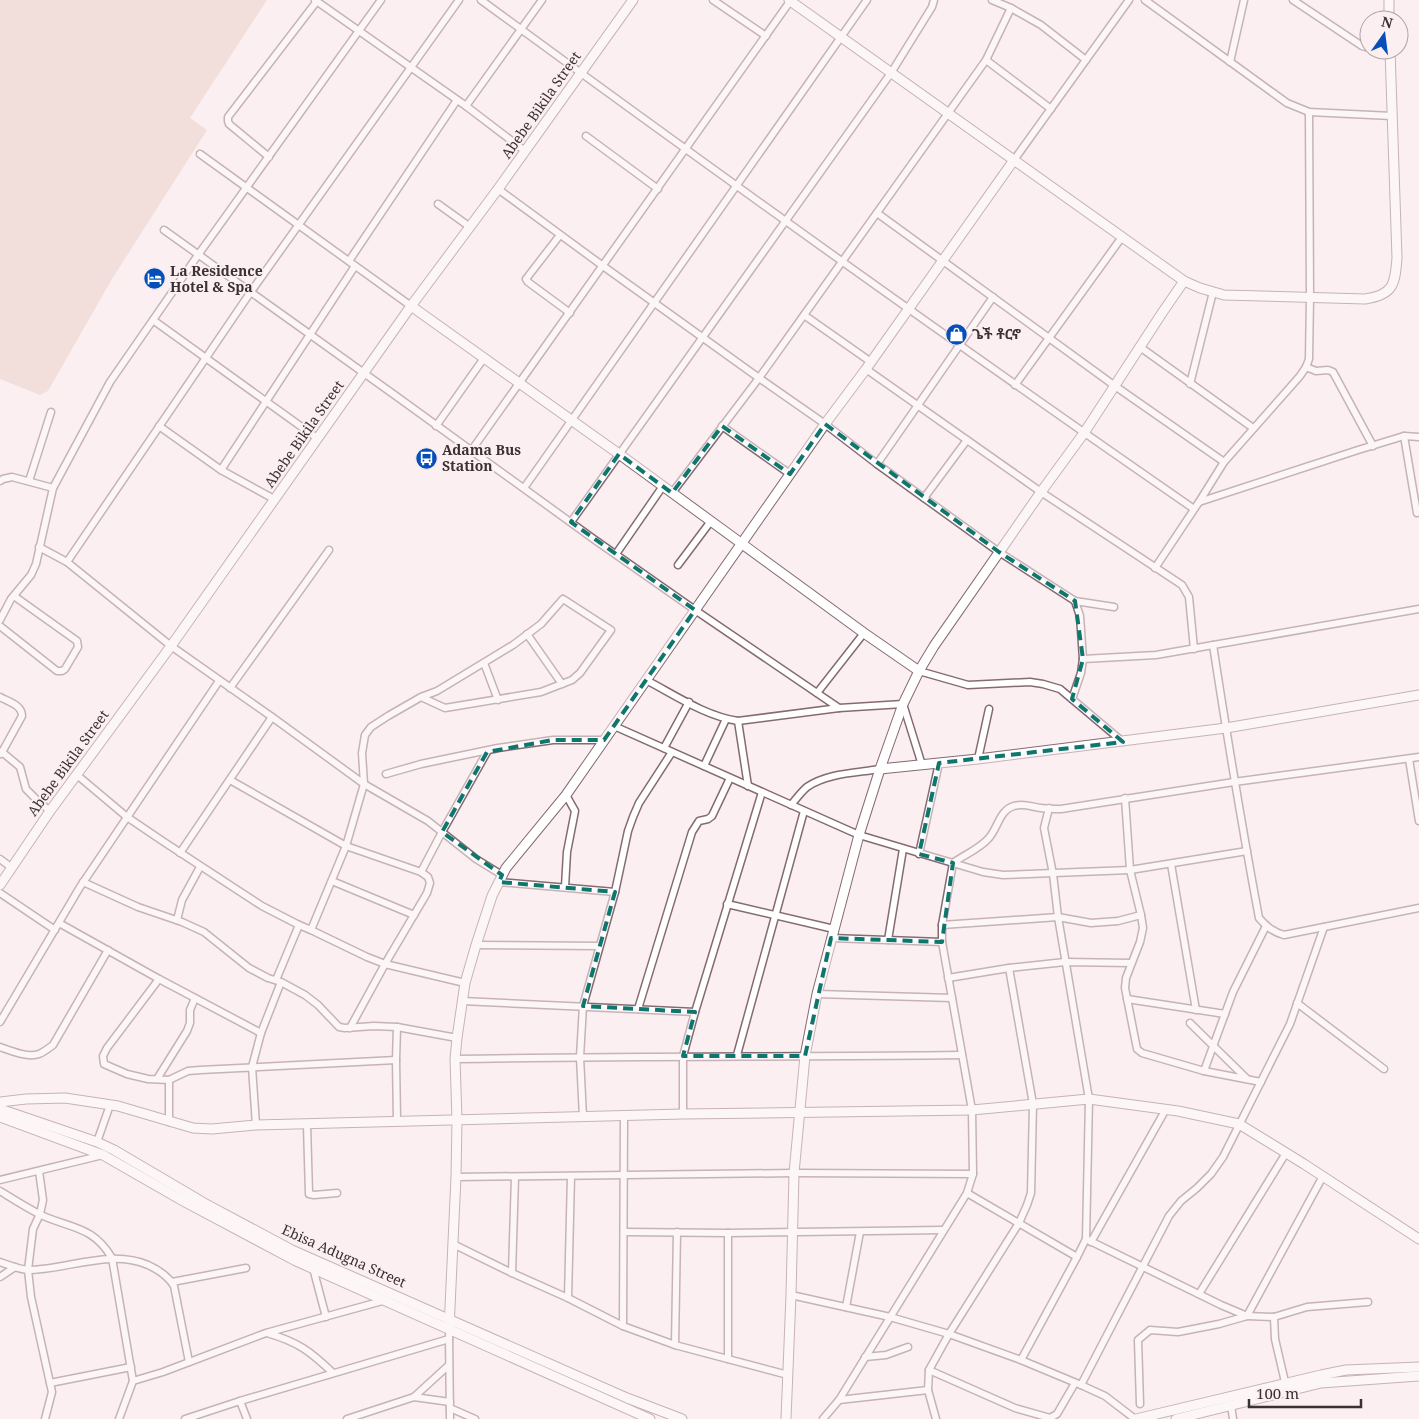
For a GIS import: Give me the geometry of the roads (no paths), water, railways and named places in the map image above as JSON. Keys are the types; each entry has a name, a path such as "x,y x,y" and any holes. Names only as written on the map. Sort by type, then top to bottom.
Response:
{"street":[{"path":"0,620 14,596 31,575 36,564 53,488 110,382 198,255 381,0"},
{"path":"66,562 250,292 459,0"},
{"path":"481,0 785,222 1194,509"},
{"path":"466,106 542,0"},
{"name":"Abebe Bikila Street","path":"0,886 50,811 170,646 411,306 525,152 632,0"},
{"path":"713,0 766,36"},
{"path":"472,451 790,0 1184,281 1224,295 1365,299 1378,297 1389,290 1395,277 1397,258 1390,60"},
{"path":"524,488 867,0"},
{"path":"571,522 891,73 932,7 934,0"},
{"path":"992,0 1011,8 1041,25 1086,60"},
{"path":"450,1419 449,1318 456,1177 457,1038 465,983 492,896 500,879 512,861 566,795 825,424 1129,0"},
{"path":"1145,0 1287,103 1309,112 1392,116"},
{"path":"1230,62 1244,0"},
{"path":"1293,0 1359,44"},
{"path":"269,157 229,124 228,118 316,1 458,100 525,152"},
{"path":"672,493 759,378 986,60 1011,8"},
{"path":"986,60 1051,109"},
{"path":"221,470 458,100"},
{"path":"1155,568 1224,462 1306,367 1309,359 1309,112"},
{"path":"586,136 658,188"},
{"path":"200,154 572,420 864,633 919,670 968,685 1030,682 1060,689 1123,742"},
{"path":"498,189 702,338 825,424 999,552 1075,601 1114,607"},
{"path":"438,204 470,227"},
{"path":"877,213 1115,386 1224,462"},
{"path":"164,230 595,540 839,708"},
{"path":"560,235 526,279 570,313"},
{"path":"1016,385 1122,237"},
{"path":"786,1419 794,1173 805,1056 817,994 831,938 859,835 880,769 903,704 919,670 999,552 1084,433 1184,281"},
{"path":"1190,384 1213,292"},
{"path":"878,464 993,297"},
{"path":"804,315 918,405 1041,492 1182,585 1189,598 1194,649"},
{"path":"153,320 317,438"},
{"path":"1140,348 1253,428"},
{"path":"436,426 484,358"},
{"path":"1306,367 1316,371 1328,370 1333,372 1373,446"},
{"path":"28,481 51,412"},
{"path":"159,426 221,470 274,500"},
{"path":"722,426 790,474"},
{"path":"1404,436 1418,513"},
{"path":"1199,502 1404,436 1419,436"},
{"path":"924,498 967,440"},
{"path":"0,481 12,477 53,488"},
{"path":"616,554 663,486"},
{"path":"678,565 711,521"},
{"path":"39,547 66,562 170,646 364,784 428,821 500,879 615,892"},
{"path":"230,688 329,550"},
{"path":"0,626 57,671 65,668 78,647 77,641 14,596"},
{"path":"311,930 346,846 364,784 362,754 365,735 372,727 422,697 484,663 513,645 541,624 563,599 611,630 580,673 572,680 542,692 446,708 422,697"},
{"path":"1072,700 1081,674 1083,659 1080,616 1075,601"},
{"path":"1083,659 1156,655 1419,609"},
{"path":"817,693 864,633"},
{"path":"527,634 562,684"},
{"path":"1214,645 1234,782 1260,918 1266,926 1273,932 1284,935 1419,908"},
{"path":"484,663 498,700"},
{"path":"646,680 706,711 726,719 738,721 839,708 903,704"},
{"path":"0,1022 83,882 219,681"},
{"path":"791,805 806,788 819,780 839,775 1226,728 1419,695"},
{"path":"0,697 20,707 22,712 22,716 1,754 20,767 26,789 50,811"},
{"path":"664,748 689,702"},
{"path":"903,704 922,765"},
{"path":"978,759 989,709"},
{"path":"180,853 272,717"},
{"path":"704,766 726,719"},
{"path":"738,721 748,786"},
{"path":"614,726 859,835 902,850 993,874 1053,874 1130,870 1247,852"},
{"path":"386,774 421,764 487,752 498,748 553,740 604,740"},
{"path":"421,872 487,752"},
{"path":"583,1117 580,1057 583,1006 598,946 615,892 633,817 639,803 672,752"},
{"path":"823,1419 839,1400 967,1192 973,1174 972,1110 942,942 942,925 953,863 989,839 1006,811 1013,806 1024,805 1061,809 1234,782 1419,757"},
{"path":"1409,759 1419,821"},
{"path":"919,854 939,763"},
{"path":"77,775 127,817 200,867 262,906 385,964 465,983"},
{"path":"638,1009 694,827 699,821 712,816 730,778"},
{"path":"230,780 346,846 421,872 428,877 430,883 427,893 350,1028"},
{"path":"683,1114 683,1056 762,792"},
{"path":"565,887 568,852 575,811 566,795"},
{"path":"1125,798 1130,870 1143,928 1140,942 1126,978 1125,988 1136,1049 1142,1053 1204,1071 1261,1082"},
{"path":"1049,808 1044,828 1089,1099 1089,1240"},
{"path":"737,1056 804,811"},
{"path":"888,940 902,850"},
{"path":"0,859 12,868"},
{"path":"1171,864 1196,1010"},
{"path":"178,920 182,900 200,867"},
{"path":"332,881 414,915"},
{"path":"83,882 138,907 178,920 204,932 249,968 305,995 318,1005 339,1027 397,1027 457,1038"},
{"path":"0,893 57,927 108,950 261,1033"},
{"path":"727,904 834,929"},
{"path":"942,925 1058,917 1091,923 1118,921 1141,915"},
{"path":"256,1125 252,1067 261,1033 299,925"},
{"path":"1204,1071 1233,992 1266,926"},
{"path":"929,1370 1015,1408 1050,1418 1057,1414 1078,1384 1174,1209 1205,1182 1217,1168 1290,1024 1324,927"},
{"path":"831,938 942,942"},
{"path":"476,945 598,946"},
{"path":"0,1047 31,1055 40,1054 53,1045 108,950"},
{"path":"948,978 1009,968 1065,962 1131,963"},
{"path":"936,1419 928,1390 929,1370 949,1334 1019,1223 1031,1193 1033,1104 1009,968"},
{"path":"159,979 107,1048 103,1060 104,1064 127,1074 148,1079 169,1080 188,1071 396,1060"},
{"path":"817,994 952,998"},
{"path":"157,1079 187,1030 190,1023 190,1010 195,998"},
{"path":"1127,999 1225,1014"},
{"path":"462,1000 695,1012"},
{"path":"1298,1003 1384,1069"},
{"path":"1190,1023 1248,1080"},
{"path":"397,1027 397,1121"},
{"path":"456,1059 962,1054"},
{"path":"169,1080 169,1122"},
{"path":"0,1102 66,1098 110,1105 193,1128 212,1129 256,1125 624,1115 972,1110 1089,1099 1166,1109 1239,1124 1419,1238"},
{"path":"98,1142 110,1105"},
{"name":"Ebisa Adugna Street","path":"0,1109 98,1142 204,1203 292,1250 627,1398 682,1419"},
{"path":"1021,1360 1077,1257 1089,1240 1166,1109"},
{"path":"623,1326 624,1115"},
{"name":"Ebisa Adugna Street","path":"0,1117 103,1155 296,1261 650,1419"},
{"path":"308,1125 309,1194 337,1193"},
{"path":"0,1180 103,1155 114,1150"},
{"path":"1200,1294 1286,1152"},
{"path":"39,1171 42,1200 40,1214 33,1229 28,1270 31,1297 52,1392 45,1419"},
{"path":"456,1177 794,1173 973,1174"},
{"path":"568,1298 570,1176"},
{"path":"1247,1316 1323,1176"},
{"path":"512,1273 515,1177"},
{"path":"0,1191 40,1214 90,1233 105,1247 112,1258 133,1381 119,1419"},
{"path":"967,1192 1077,1257"},
{"path":"624,1232 728,1233 943,1230"},
{"path":"675,1345 677,1232"},
{"path":"846,1307 860,1232"},
{"path":"728,1233 728,1359"},
{"path":"1089,1240 1247,1316"},
{"path":"453,1244 623,1326 675,1345 788,1375"},
{"path":"0,1262 28,1270 112,1258 136,1260 156,1268 170,1278 174,1286 189,1362"},
{"path":"0,1277 15,1267"},
{"path":"172,1282 246,1268"},
{"path":"314,1268 326,1317"},
{"path":"791,1295 890,1317 949,1334 1021,1360 1105,1396 1136,1419 1285,1382 1346,1370 1419,1367"},
{"path":"133,1381 163,1372 266,1333 387,1300"},
{"path":"1140,1404 1138,1340 1150,1330 1178,1332 1247,1316 1274,1317 1307,1307 1368,1302"},
{"path":"1274,1317 1275,1339 1285,1382"},
{"path":"266,1333 288,1339 309,1351 333,1373"},
{"path":"185,1419 449,1339"},
{"path":"865,1357 886,1355 908,1347"},
{"path":"347,1419 414,1397 449,1365"},
{"path":"50,1383 131,1367"},
{"path":"1176,1419 1321,1383 1419,1376"},
{"path":"839,1400 928,1390"},
{"path":"414,1397 450,1405 475,1419"},
{"path":"240,1401 247,1419"},
{"path":"1230,1405 1233,1419"}],"place":[{"name":"La Residence Hotel & Spa","path":"154,279"},
{"name":"ጌች ቶርኖ","path":"956,334"},
{"name":"Adama Bus Station","path":"426,458"}]}
